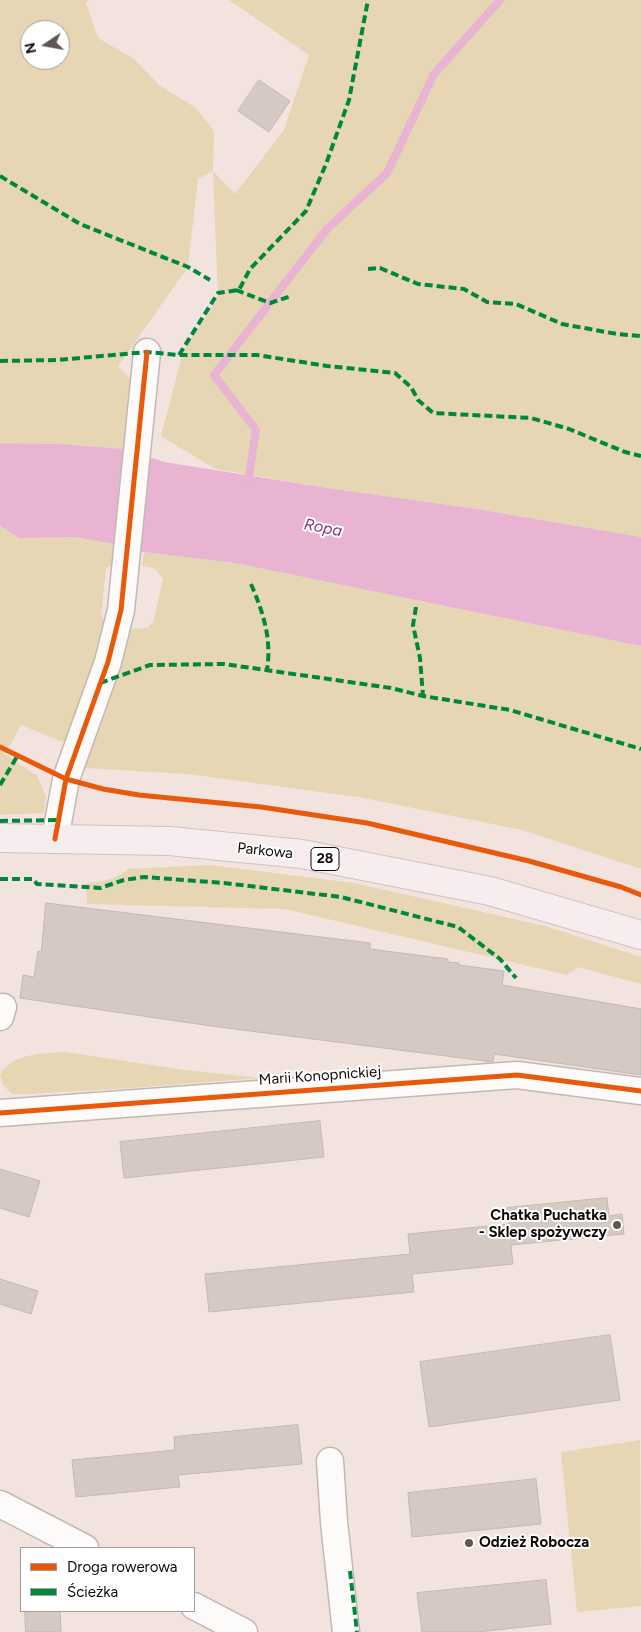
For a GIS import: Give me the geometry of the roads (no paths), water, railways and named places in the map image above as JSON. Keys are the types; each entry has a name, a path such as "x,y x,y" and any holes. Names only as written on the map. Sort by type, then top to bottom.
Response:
{"main road":[{"name":"Parkowa","path":"0,838 169,841 302,854 490,891 641,935"}],"street":[{"path":"55,839 66,779 108,662 121,610 147,352"},
{"name":"Marii Konopnickiej","path":"0,1113 517,1074 641,1091"},
{"path":"330,1461 334,1522 346,1632"},
{"path":"0,1504 83,1547"},
{"path":"195,1607 244,1632"}],"water":[{"name":"Ropa","path":"0,443 59,444 126,449 164,462 334,489 471,508 641,537 641,646 235,563 144,552 119,545 75,537 19,538 0,526"}],"waterway":[{"path":"248,483 256,430 214,375 327,229 387,173 434,74 500,0"}],"place":[{"name":"Chatka Puchatka - Sklep spożywczy","path":"617,1225"},
{"name":"Odzież Robocza","path":"469,1543"}]}
